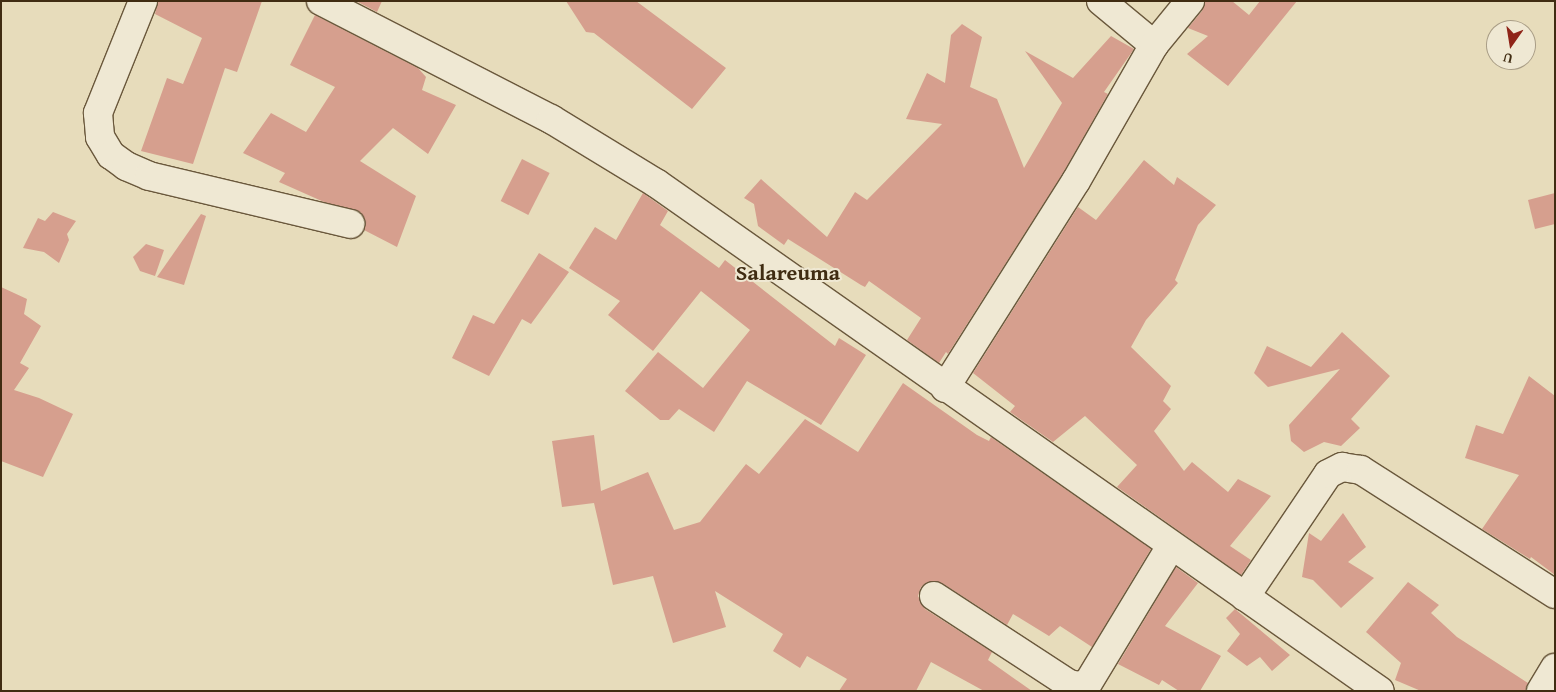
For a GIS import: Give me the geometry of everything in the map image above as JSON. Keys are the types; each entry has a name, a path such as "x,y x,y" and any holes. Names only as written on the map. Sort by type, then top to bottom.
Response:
{"street":[{"path":"143,1 98,113 100,137 111,155 126,166 149,176 350,224"},
{"path":"321,1 551,119 656,183 945,388 1380,691"},
{"path":"1101,1 1154,45"},
{"path":"945,388 1076,181 1154,45 1190,1"},
{"path":"1245,597 1328,474 1342,467 1361,470 1555,594"},
{"path":"934,596 1069,684 1079,686 1088,683 1171,546"},
{"path":"1541,691 1555,668"}],"building":[{"path":"158,1 262,1 237,72 225,68 193,164 141,151 167,78 183,84 202,38 155,14"},
{"path":"356,1 382,1 377,12"},
{"path":"566,1 636,1 726,68 692,109 594,33 586,32"},
{"path":"1205,1 1232,1 1249,15 1260,1 1297,1 1228,86 1187,54 1208,36 1188,28 1202,11"},
{"path":"315,15 418,68 426,77 422,90 456,105 428,154 393,128 360,161 416,196 397,247 364,230 365,220 360,212 324,202 279,182 285,173 243,153 271,113 306,132 335,87 290,65"},
{"path":"962,24 982,37 970,87 997,99 1024,168 1062,103 1025,51 1073,78 1111,36 1134,49 1104,92 1108,94 1063,173 948,354 946,352 939,363 907,340 921,318 869,281 865,287 861,285 788,239 784,245 758,226 754,204 744,198 761,179 827,237 855,192 867,200 942,124 906,119 927,73 945,83 951,35"},
{"path":"522,159 550,173 528,215 501,201"},
{"path":"1144,160 1174,185 1177,177 1216,205 1198,225 1175,280 1178,283 1146,320 1131,347 1171,386 1163,401 1171,409 1154,431 1184,471 1192,462 1228,492 1238,479 1271,496 1230,546 1251,560 1241,575 1117,487 1137,465 1085,416 1053,442 1010,412 1015,406 973,373 1078,207 1096,220"},
{"path":"643,193 668,211 660,225 719,268 725,260 835,346 839,338 866,355 821,425 747,381 714,432 679,409 669,420 660,420 625,391 658,352 703,388 750,330 701,291 653,351 608,315 620,301 569,268 595,227 616,240"},
{"path":"1555,193 1555,224 1535,229 1528,200"},
{"path":"53,212 76,221 67,234 69,240 59,263 44,252 23,248 38,218 45,221"},
{"path":"201,214 206,216 184,285 157,277"},
{"path":"146,244 164,250 155,276 140,271 133,257"},
{"path":"539,253 569,272 531,324 522,319 489,376 452,358 473,315 494,324"},
{"path":"1,287 27,299 24,314 41,326 20,363 29,368 14,390 39,398 73,414 43,477 1,461"},
{"path":"1342,332 1390,376 1351,419 1360,428 1341,446 1324,442 1304,452 1291,441 1289,425 1340,369 1268,387 1254,373 1267,346 1311,367"},
{"path":"1529,376 1555,396 1555,575 1531,557 1530,559 1482,529 1519,475 1465,458 1476,425 1503,434"},
{"path":"903,383 977,435 989,441 991,437 1151,549 1092,647 1060,626 1049,636 1013,614 1007,625 942,583 927,582 921,587 918,596 925,609 992,652 988,660 1032,691 984,691 931,662 916,691 839,691 847,679 807,656 800,668 773,651 783,634 715,591 726,627 673,643 653,576 613,585 594,503 562,507 552,441 594,435 601,491 648,472 674,530 700,522 746,464 759,474 805,419 858,452"},
{"path":"1343,513 1366,547 1348,562 1374,578 1341,608 1313,580 1302,577 1309,533 1321,541"},
{"path":"1176,567 1198,583 1165,626 1221,656 1200,691 1179,691 1162,680 1159,685 1118,664"},
{"path":"1408,582 1439,605 1431,613 1457,637 1528,683 1525,691 1421,691 1395,680 1401,663 1366,632"},
{"path":"1235,609 1290,655 1272,671 1260,657 1247,666 1227,651 1240,634 1226,618"}],"district":[{"name":"Salareuma","path":"788,273"}]}
